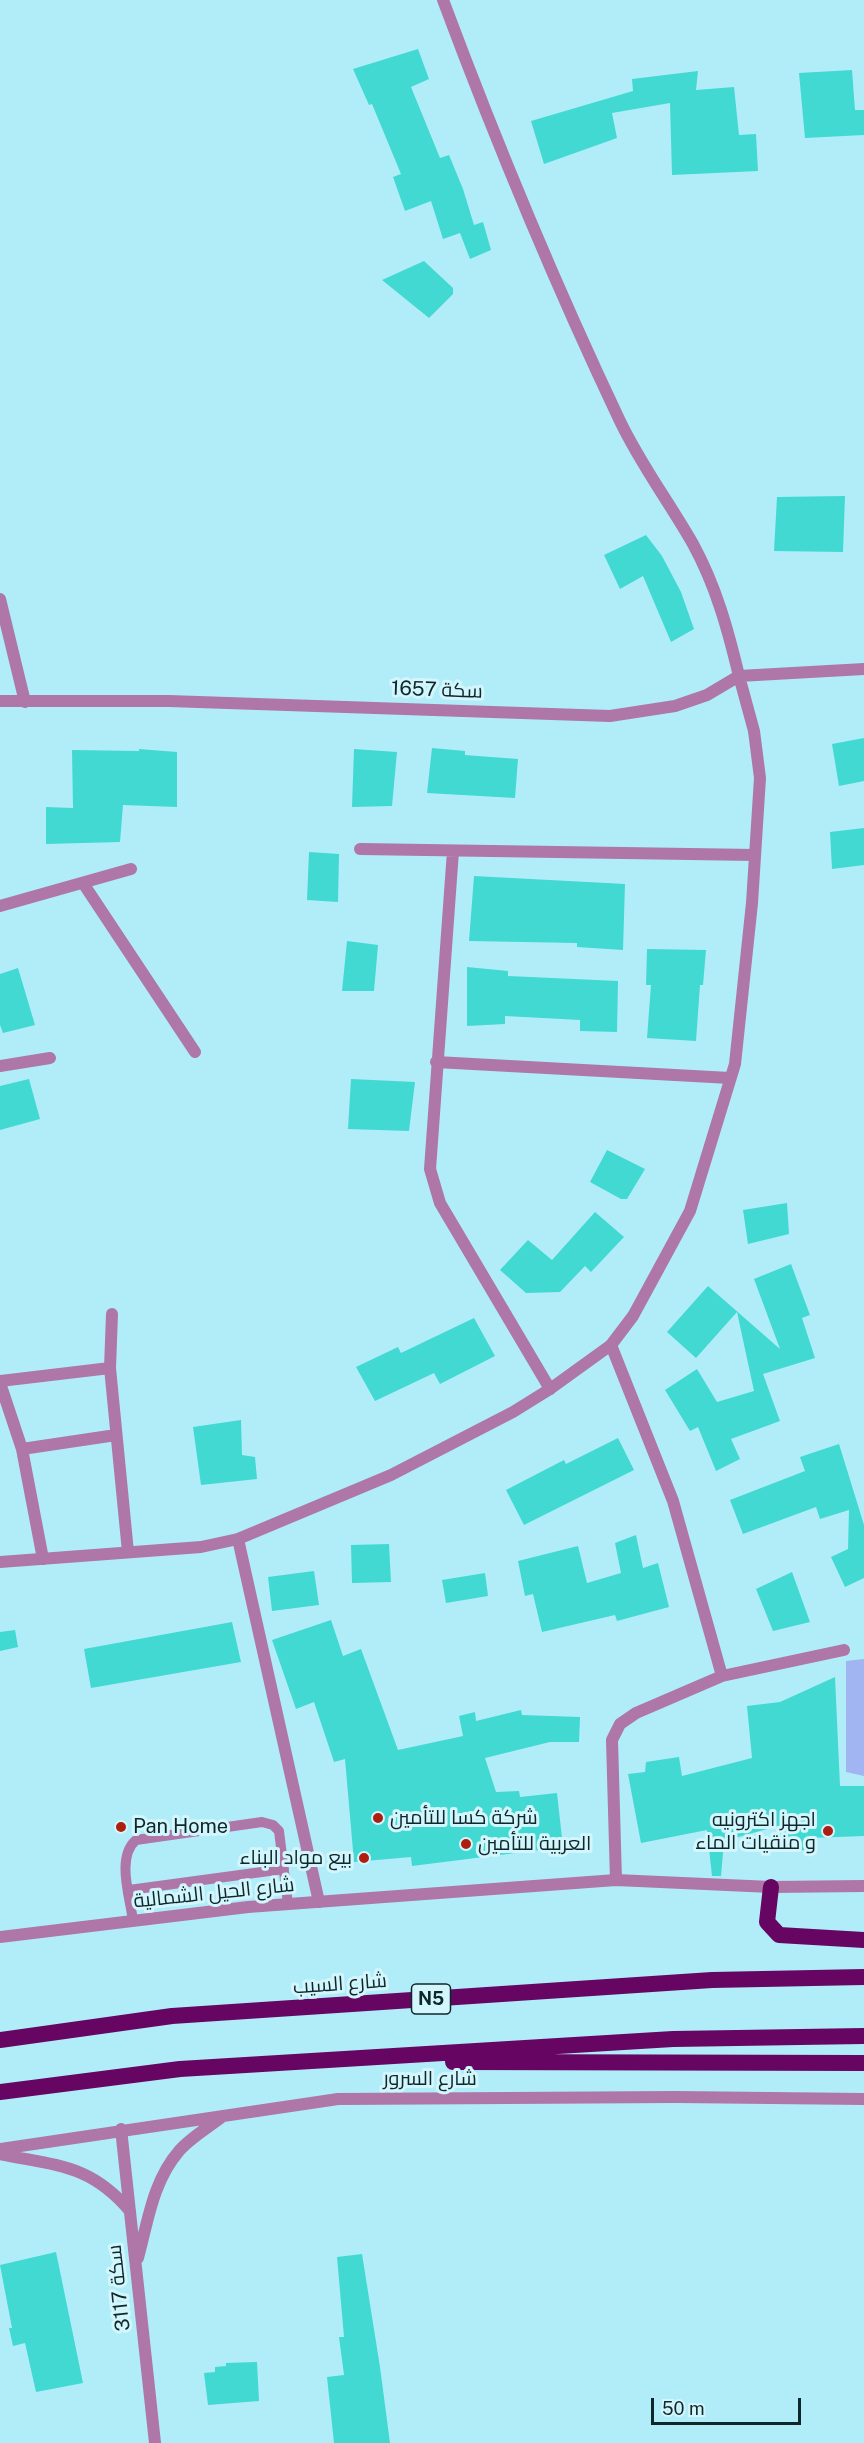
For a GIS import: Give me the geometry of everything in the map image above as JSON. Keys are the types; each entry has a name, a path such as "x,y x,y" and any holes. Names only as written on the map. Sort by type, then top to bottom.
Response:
{"highway":[{"path":"771,1887 767,1922 779,1935 864,1940"},
{"name":"شارع السيب","path":"0,2040 183,2015 712,1980 864,1977"},
{"path":"0,2092 180,2069 673,2039 864,2036"},
{"path":"417,2054 447,2062 864,2063"}],"street":[{"path":"0,1562 201,1547 238,1539 391,1475 513,1412 550,1389 611,1345 633,1316 690,1211 730,1078 736,1052 760,778 754,731 724,612 693,545 621,422 585,346 538,243 443,0"},
{"path":"0,599 25,702"},
{"name":"سكة 1657","path":"0,701 169,701 610,716 675,706 707,695 739,676 864,669"},
{"path":"360,849 755,855"},
{"path":"453,851 430,1169 437,1195 550,1389"},
{"path":"0,906 132,869"},
{"path":"83,883 195,1052"},
{"path":"0,1066 50,1058"},
{"path":"436,1062 730,1078"},
{"path":"112,1314 110,1368 128,1552"},
{"path":"611,1345 673,1501 722,1677"},
{"path":"43,1559 22,1449 0,1382 110,1368"},
{"path":"22,1449 116,1435"},
{"path":"238,1539 319,1902"},
{"path":"616,1880 612,1740 620,1724 636,1713 722,1677 844,1650"},
{"name":"شارع الحيل الشمالية","path":"0,1937 288,1904 616,1880 771,1887 864,1886"},
{"name":"شارع السرور","path":"0,2149 121,2129 338,2099 864,2099"},
{"path":"136,2265 148,2214 161,2178 180,2150 224,2115"},
{"name":"سكة 3117","path":"121,2129 155,2443"},
{"path":"0,2154 72,2168 94,2177 113,2192 130,2211"}],"lane":[{"path":"133,1921 125,1858 128,1846 136,1840 262,1822 273,1825 279,1831 288,1904"},
{"path":"129,1890 284,1869"}],"shaded area":[{"path":"864,1659 864,1776 846,1772 846,1661"}],"building":[{"path":"418,49 429,79 411,87 440,158 449,155 474,225 483,222 491,250 470,259 460,233 443,239 431,201 405,211 393,177 401,174 372,104 369,105 353,69"},
{"path":"852,70 855,110 864,110 864,135 805,138 799,73"},
{"path":"698,71 696,90 734,87 739,135 756,134 758,171 672,175 670,103 612,113 617,138 544,164 531,121 633,91 632,79"},
{"path":"424,261 453,288 453,294 429,318 382,280"},
{"path":"845,496 843,552 774,551 777,497"},
{"path":"646,535 662,556 681,592 694,629 671,642 643,576 620,589 604,555"},
{"path":"864,738 864,781 839,786 832,744"},
{"path":"432,748 465,751 465,755 518,759 515,798 427,793"},
{"path":"139,749 177,752 177,807 123,805 120,842 46,844 46,807 73,808 72,750 139,751"},
{"path":"354,749 397,752 392,806 352,807"},
{"path":"864,828 864,865 832,869 830,832"},
{"path":"309,852 339,854 338,902 307,900"},
{"path":"474,876 625,884 623,950 577,947 577,943 469,941"},
{"path":"347,941 378,945 374,991 342,991"},
{"path":"647,949 706,950 703,985 700,985 696,1041 647,1038 651,985 646,985"},
{"path":"467,967 508,971 508,976 618,981 617,1032 580,1031 580,1020 505,1016 505,1024 467,1026"},
{"path":"18,968 35,1025 3,1033 0,1025 0,974"},
{"path":"29,1079 40,1119 0,1130 0,1086"},
{"path":"351,1079 415,1082 409,1131 348,1129"},
{"path":"607,1150 645,1169 627,1199 621,1199 590,1182"},
{"path":"787,1203 789,1234 748,1244 743,1210"},
{"path":"595,1212 624,1237 591,1272 585,1266 560,1292 526,1293 500,1270 528,1240 552,1260"},
{"path":"791,1264 810,1315 802,1318 815,1358 763,1374 780,1421 731,1439 740,1459 716,1471 698,1427 690,1431 665,1390 697,1369 717,1402 754,1391 737,1312 696,1358 667,1332 708,1286 780,1349 754,1279"},
{"path":"474,1318 495,1356 440,1384 434,1373 375,1401 356,1367 398,1347 401,1353"},
{"path":"241,1420 242,1455 255,1457 257,1479 201,1485 193,1427"},
{"path":"618,1438 634,1470 524,1525 506,1490 564,1460 566,1464"},
{"path":"839,1444 864,1525 864,1578 845,1587 831,1557 848,1549 849,1510 820,1519 816,1507 743,1534 730,1500 805,1471 800,1457"},
{"path":"636,1535 643,1568 658,1563 669,1607 617,1621 615,1615 542,1632 533,1594 525,1596 518,1561 578,1546 587,1583 621,1573 615,1543"},
{"path":"389,1544 391,1582 352,1583 351,1545"},
{"path":"314,1571 319,1605 272,1611 268,1577"},
{"path":"792,1572 810,1622 773,1631 756,1589"},
{"path":"485,1573 488,1596 446,1603 442,1580"},
{"path":"331,1620 343,1656 361,1649 398,1750 463,1736 459,1716 475,1712 476,1721 521,1710 522,1715 580,1717 579,1742 550,1742 485,1758 496,1792 519,1791 520,1797 557,1793 563,1847 412,1866 411,1857 354,1862 345,1759 334,1762 314,1702 296,1709 272,1640"},
{"path":"232,1622 241,1662 91,1688 84,1649"},
{"path":"15,1630 18,1647 0,1651 0,1632"},
{"path":"835,1677 840,1786 864,1786 864,1836 810,1838 811,1850 780,1851 778,1826 724,1841 721,1876 712,1876 707,1830 641,1843 628,1774 645,1772 646,1762 679,1757 682,1776 752,1758 747,1706 780,1702"},
{"path":"56,2252 83,2383 36,2392 25,2343 13,2346 9,2328 12,2328 0,2265"},
{"path":"362,2254 390,2443 334,2443 327,2377 344,2375 339,2337 344,2337 337,2257"},
{"path":"257,2362 259,2401 208,2405 204,2373 215,2372 215,2367 226,2366 226,2363"}],"place":[{"name":"شركة كسا للتأمين","path":"378,1818"},
{"name":"Pan Home","path":"121,1827"},
{"name":"اجهز اكترونيه و منقيات الماء","path":"828,1831"},
{"name":"العربية للتأمين","path":"466,1844"},
{"name":"بيع مواد البناء","path":"364,1858"}]}
